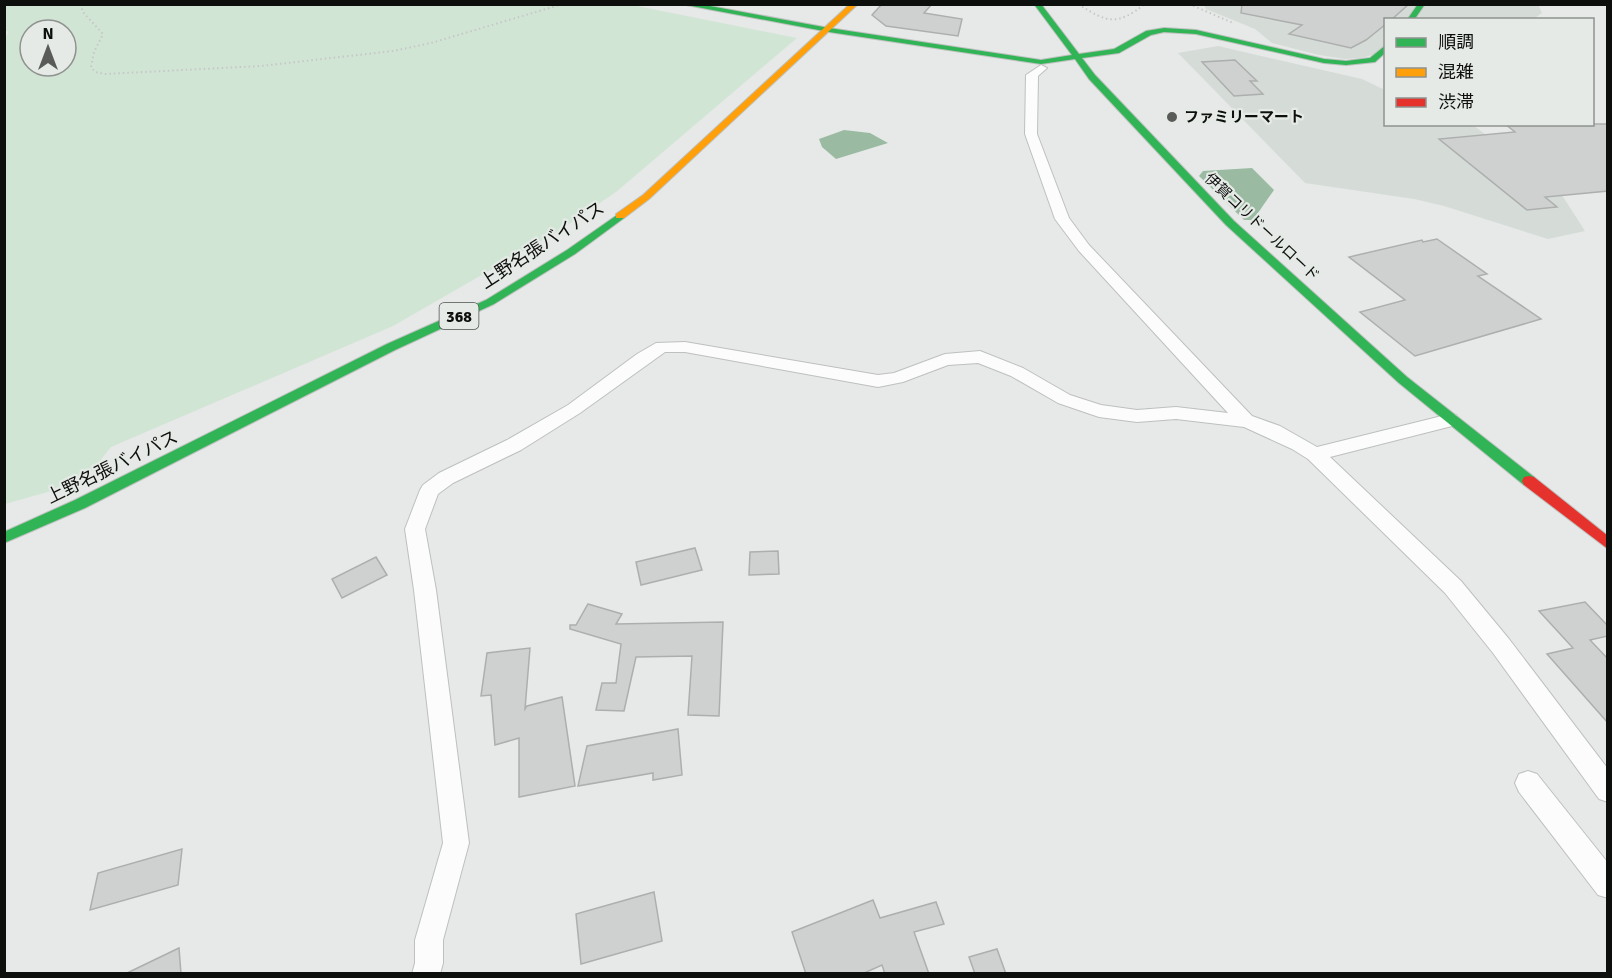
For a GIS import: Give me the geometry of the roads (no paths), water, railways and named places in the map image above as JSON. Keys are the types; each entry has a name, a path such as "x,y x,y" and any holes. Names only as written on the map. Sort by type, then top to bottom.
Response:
{"main road":[{"path":"684,4 829,30 1025,60 1053,62 1116,51 1149,33 1175,30 1196,32 1323,61 1347,63 1372,60 1384,49"},
{"name":"上野名張バイパス","path":"4,538 80,504 391,347 490,302 561,258 646,197 855,4"},
{"name":"伊賀コリドールロード","path":"1037,4 1092,77 1208,203 1450,420 1608,544"},
{"path":"1412,18 1422,4"}],"street":[{"path":"1041,68 1032,75 1031,134 1062,219 1084,248 1246,421"},
{"path":"426,974 429,963 429,940 456,843 425,590 415,529 430,490 446,478 524,439 574,409 643,358 662,347 685,347 878,381 897,378 945,360 980,357 1017,372 1064,399 1100,411 1137,416 1176,413 1246,421 1273,431 1315,454 1453,587 1501,646 1608,790"},
{"path":"1315,454 1450,420"},
{"path":"1528,783 1608,885"}],"place":[{"name":"ファミリーマート","path":"1172,117"}]}
